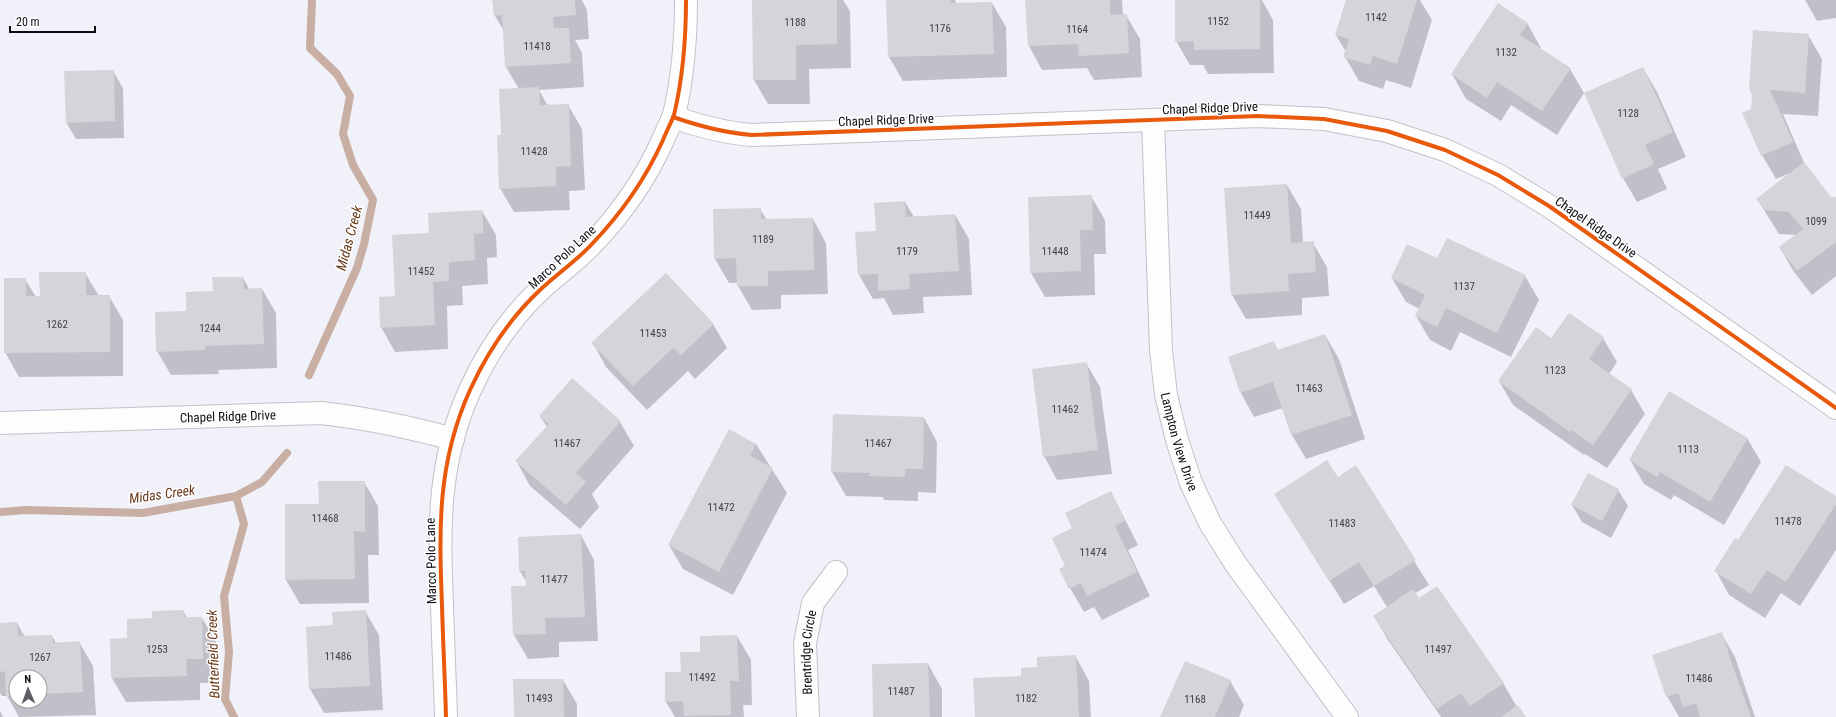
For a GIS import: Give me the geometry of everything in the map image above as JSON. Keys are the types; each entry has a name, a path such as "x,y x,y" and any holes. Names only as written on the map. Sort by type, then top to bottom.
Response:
{"street":[{"name":"Marco Polo Lane","path":"446,717 439,541 440,506 445,471 453,439 470,392 489,354 512,321 540,290 590,246 626,205 653,162 673,117 682,75 686,0"},
{"name":"Chapel Ridge Drive","path":"673,117 730,133 752,134 1258,116 1324,119 1387,131 1445,150 1498,175 1549,206 1836,408"},
{"name":"Lampton View Drive","path":"1152,120 1161,350 1166,395 1177,440 1191,482 1218,536 1235,563 1347,717"},
{"name":"Chapel Ridge Drive","path":"0,423 321,413 353,416 413,428 453,439"},
{"name":"Brentridge Circle","path":"808,717 805,643 813,604 836,572"}],"building":[{"path":"492,0 575,0 576,15 553,17 554,28 569,28 571,63 505,67 502,15 494,16"},
{"path":"752,0 837,0 837,44 796,45 796,80 753,80"},
{"path":"886,0 951,0 951,3 992,2 994,54 888,57"},
{"path":"1025,0 1110,0 1110,15 1127,14 1129,53 1079,56 1078,44 1028,46"},
{"path":"1175,0 1260,0 1260,49 1194,50 1194,41 1175,42"},
{"path":"1346,0 1417,0 1397,64 1373,56 1370,65 1343,57 1349,39 1335,35"},
{"path":"1498,3 1528,23 1520,35 1571,68 1542,111 1497,82 1487,98 1451,74"},
{"path":"1753,30 1809,34 1805,93 1770,90 1793,142 1761,156 1742,113 1751,109 1752,95 1749,89"},
{"path":"1643,67 1673,132 1645,145 1654,164 1622,179 1584,93"},
{"path":"114,70 115,121 66,123 64,71"},
{"path":"539,87 540,105 569,104 571,166 556,167 556,186 499,189 497,135 501,135 499,89"},
{"path":"1804,162 1831,197 1836,197 1836,242 1797,271 1779,247 1803,229 1789,212 1765,210 1756,199"},
{"path":"1287,184 1291,243 1314,241 1316,272 1288,274 1289,291 1231,295 1224,188"},
{"path":"1092,195 1093,230 1080,230 1081,271 1030,273 1028,197"},
{"path":"905,201 906,217 955,214 959,271 909,274 910,289 878,291 878,274 858,275 855,232 876,231 874,203"},
{"path":"761,208 761,219 813,218 814,270 768,271 768,286 737,286 736,258 714,259 713,209"},
{"path":"483,210 483,233 474,234 475,260 449,262 449,281 433,282 435,325 380,328 379,297 395,296 392,235 429,233 428,213"},
{"path":"1447,238 1526,275 1497,333 1446,308 1437,327 1415,316 1425,295 1391,278 1407,244 1437,258"},
{"path":"39,272 86,272 86,295 110,295 110,352 4,353 4,278 26,278 26,296 40,296"},
{"path":"666,273 714,324 681,355 673,348 633,386 591,343"},
{"path":"212,277 243,277 244,289 262,288 264,344 205,346 205,350 156,352 155,312 186,311 186,292 213,291"},
{"path":"1569,313 1604,337 1589,359 1632,389 1593,445 1571,430 1570,432 1498,381 1536,327 1551,338"},
{"path":"1325,334 1352,415 1291,435 1273,382 1240,393 1228,357 1274,341 1277,350"},
{"path":"1087,362 1098,450 1043,457 1032,369"},
{"path":"572,378 621,421 576,473 586,482 566,505 515,461 549,424 539,416"},
{"path":"1669,391 1748,438 1710,502 1660,472 1657,477 1629,460"},
{"path":"833,414 924,417 923,469 905,469 905,477 869,476 870,473 831,472"},
{"path":"729,429 756,444 750,456 773,468 719,572 668,545"},
{"path":"1327,460 1338,477 1356,465 1416,560 1374,586 1359,562 1329,581 1274,494"},
{"path":"1786,465 1836,496 1836,504 1786,582 1767,570 1751,594 1714,571 1735,538 1738,540"},
{"path":"1588,473 1619,489 1602,521 1571,505"},
{"path":"318,481 365,481 365,532 354,531 355,579 285,580 285,504 319,504"},
{"path":"1111,491 1125,521 1115,526 1137,572 1087,596 1081,583 1069,589 1059,569 1065,566 1052,538 1072,528 1065,513"},
{"path":"581,534 585,617 545,618 546,634 513,635 511,586 526,586 525,571 519,571 518,537"},
{"path":"1437,586 1504,683 1470,706 1461,693 1437,709 1373,616 1413,589 1419,598"},
{"path":"184,610 184,617 202,617 203,659 186,659 187,676 111,678 110,639 127,638 127,619 152,618 152,611"},
{"path":"366,610 370,686 309,689 306,627 333,625 332,612"},
{"path":"17,622 18,636 52,635 53,643 80,641 83,692 48,694 48,669 8,669 8,696 6,696 5,671 0,672 0,623"},
{"path":"1722,632 1751,717 1700,717 1696,703 1683,707 1678,693 1666,697 1652,655"},
{"path":"737,635 739,681 730,681 731,715 684,716 683,701 665,702 665,672 681,672 680,652 700,652 700,636"},
{"path":"1076,655 1079,717 975,717 973,678 1021,676 1021,668 1037,667 1037,657"},
{"path":"1185,661 1231,680 1215,717 1160,717"},
{"path":"928,663 930,717 873,717 872,664"},
{"path":"513,679 563,679 564,717 514,717"},
{"path":"1518,705 1526,717 1501,717"}],"waterway":[{"name":"Midas Creek","path":"309,375 357,268 364,244 373,200 353,165 343,134 350,96 337,74 310,48 312,0"},
{"name":"Midas Creek","path":"0,512 26,510 143,513 236,496 262,482 287,453"},
{"name":"Butterfield Creek","path":"234,717 225,699 229,652 224,596 244,524 236,496"}],"cycle path":[{"path":"446,717 440,550 442,496 451,444 459,417 477,376 492,349 509,324 540,290 579,257 602,233 632,196 656,155 674,115 680,86 686,0"},
{"path":"673,117 712,129 752,135 1258,116 1324,119 1387,131 1445,150 1498,175 1549,206 1836,408"}]}
